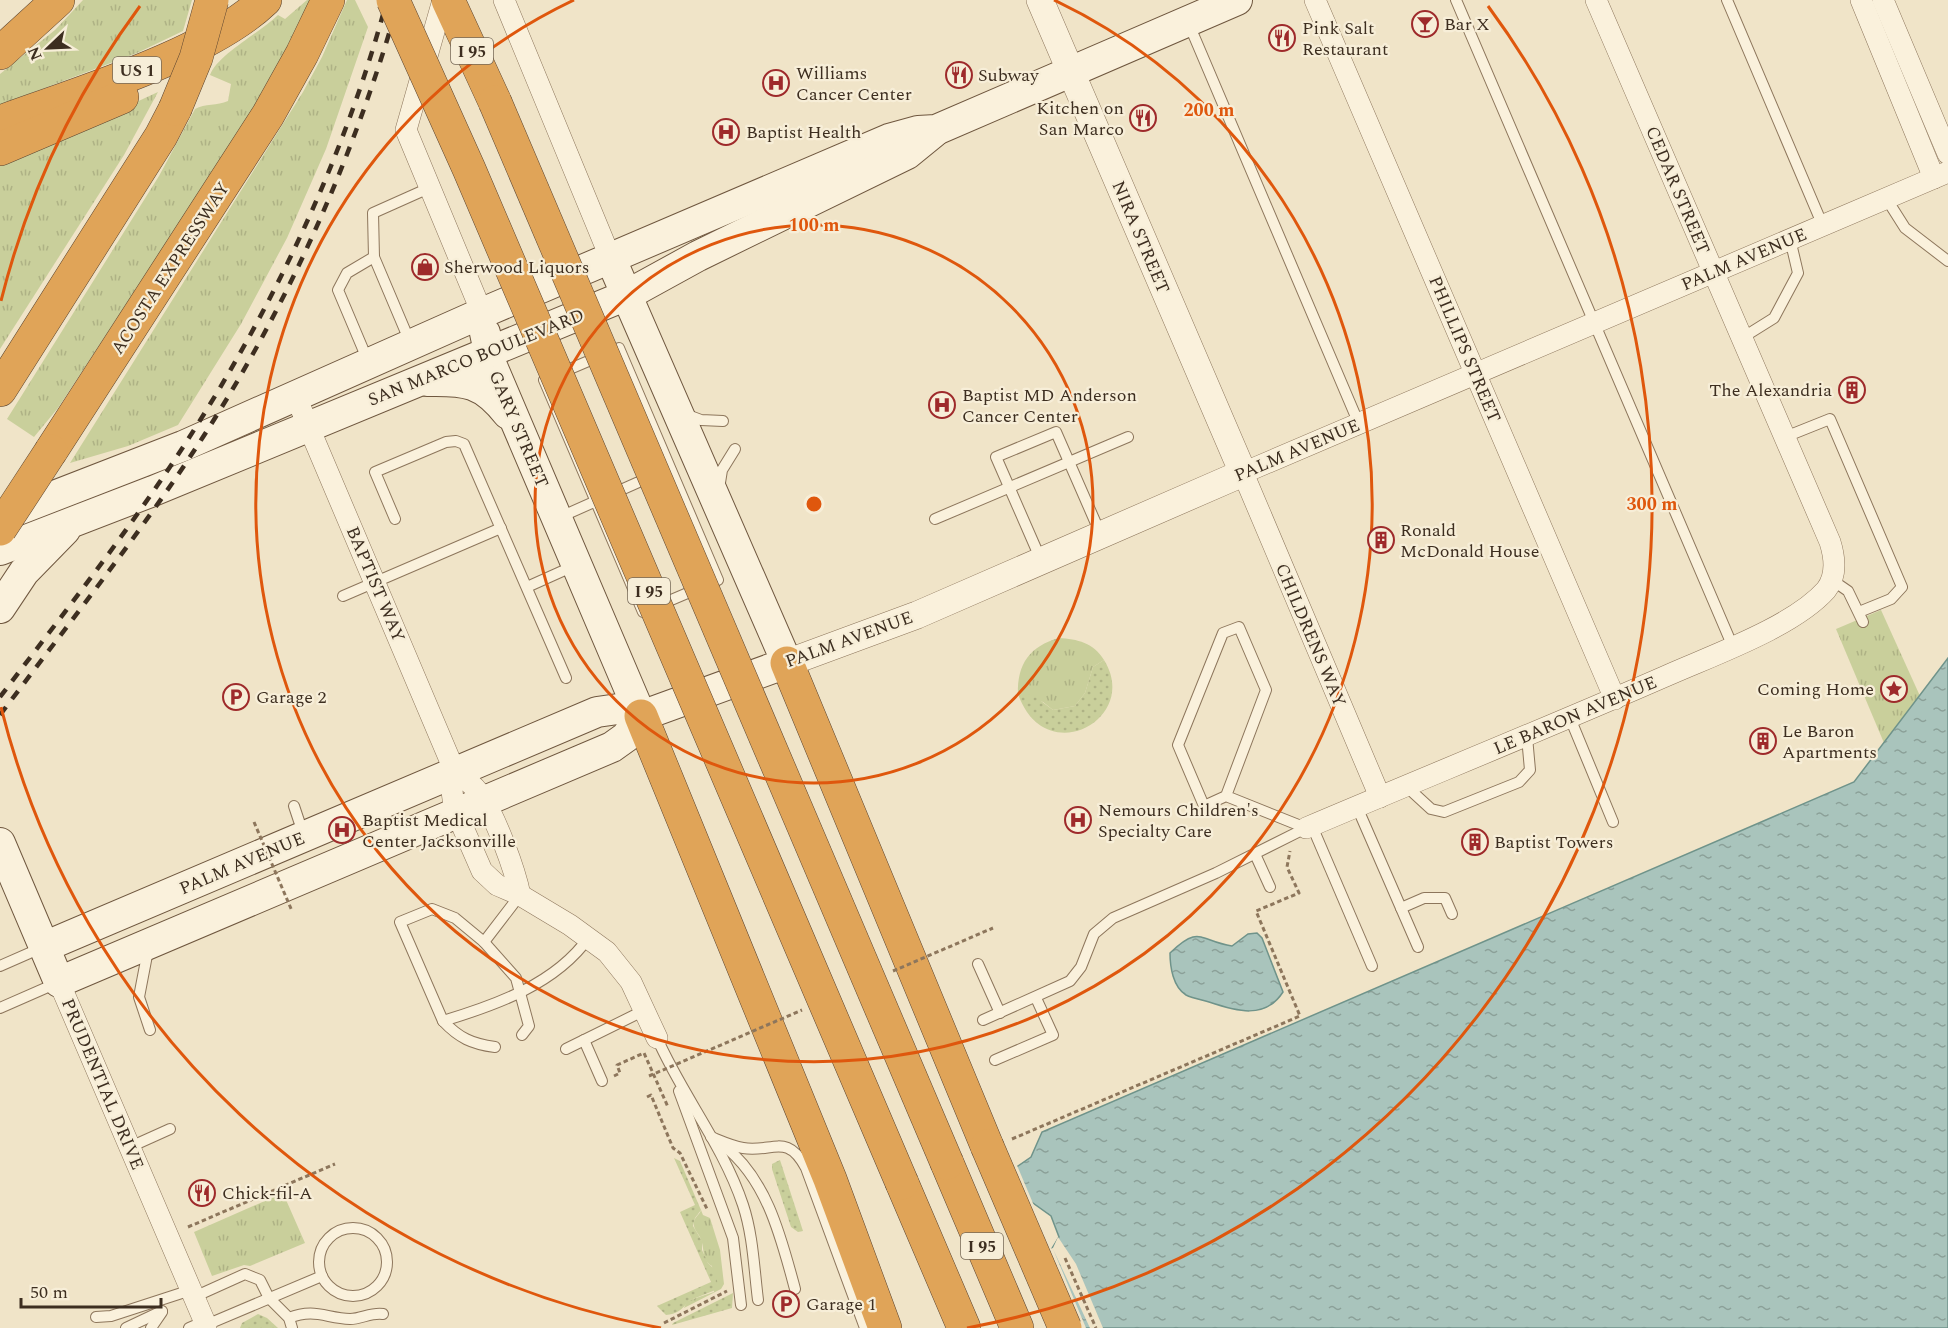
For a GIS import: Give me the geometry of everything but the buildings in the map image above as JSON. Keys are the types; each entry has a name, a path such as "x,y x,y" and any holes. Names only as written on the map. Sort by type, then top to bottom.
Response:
{"highway":[{"path":"0,53 58,0"},
{"path":"0,390 161,136 196,58 212,0"},
{"name":"ACOSTA EXPRESSWAY","path":"0,529 268,115 293,72 328,0"},
{"name":"I 95","path":"393,0 470,169 964,1328"},
{"name":"I 95","path":"448,0 500,113 1017,1328"},
{"path":"0,149 72,121 151,82 206,48 257,7"},
{"name":"US 1","path":"0,122 144,68 214,35 257,7"},
{"path":"787,663 996,1144 1065,1328"},
{"path":"641,716 842,1210 885,1328"}],"main road":[{"name":"SAN MARCO BOULEVARD","path":"0,550 72,523 627,295 676,267 907,154 936,130 1237,0"},
{"name":"SAN MARCO BOULEVARD","path":"0,517 183,446 610,257 889,139 918,131 936,130"},
{"path":"610,257 676,408 684,462 719,507 787,663"},
{"path":"659,369 655,309 662,289 676,267"},
{"name":"GARY STREET","path":"482,313 488,352 641,716"},
{"path":"413,382 457,381 476,385 496,400 521,434"},
{"path":"0,608 24,572 72,523"},
{"name":"PALM AVENUE","path":"44,947 604,710 625,710 641,716 787,663"},
{"path":"60,982 612,747 626,737 641,716"},
{"path":"150,944 162,926 180,911 280,866 293,855 304,836"},
{"name":"PRUDENTIAL DRIVE","path":"0,843 60,982"}],"street":[{"name":"GARY STREET","path":"443,0 406,125 407,136 482,313"},
{"path":"504,0 610,257"},
{"name":"NIRA STREET","path":"1040,0 1243,473"},
{"name":"PHILLIPS STREET","path":"1315,0 1615,699"},
{"name":"CEDAR STREET","path":"1596,0 1830,542 1834,565 1832,580"},
{"path":"1861,0 1941,175"},
{"path":"1883,0 1948,154"},
{"name":"PALM AVENUE","path":"787,663 917,615 1941,175"},
{"name":"BAPTIST WAY","path":"296,397 455,772 475,787 484,801 512,866 520,895"},
{"name":"CHILDRENS WAY","path":"1243,473 1380,797"},
{"name":"LE BARON AVENUE","path":"1309,827 1527,737 1732,647 1774,626 1813,601 1832,580"},
{"name":"BAPTIST WAY","path":"455,772 452,792 455,814 482,871 497,885 520,895 588,937 622,968 657,1038"},
{"name":"PRUDENTIAL DRIVE","path":"60,982 205,1326"}],"lane":[{"path":"1456,0 1732,647"},
{"path":"1727,0 1822,226"},
{"path":"1188,21 1359,424"},
{"path":"411,345 374,257 373,213 429,188"},
{"path":"1886,198 1905,228 1948,261"},
{"path":"1742,338 1774,318 1798,273 1790,239"},
{"path":"369,365 338,290 347,273 374,257"},
{"path":"619,348 684,462 718,580 643,612 544,380 619,348"},
{"path":"676,408 701,420 723,421"},
{"path":"1785,437 1830,419 1902,587 1892,599 1861,617 1848,591 1832,580"},
{"path":"1041,561 996,457 1056,432 1101,535"},
{"path":"935,519 1128,437"},
{"path":"395,519 375,472 456,441 467,449 566,678"},
{"path":"719,507 722,470 735,448"},
{"path":"557,519 684,462"},
{"path":"343,596 501,528"},
{"path":"527,587 577,565"},
{"path":"1226,796 1266,690 1239,627 1223,633 1178,745 1204,806 1226,796 1309,827 1372,966"},
{"path":"1570,718 1613,822"},
{"path":"1406,786 1431,809 1444,812 1519,782 1530,770 1527,737"},
{"path":"294,806 304,836"},
{"path":"1357,807 1418,947"},
{"path":"983,1020 1036,998 1074,977 1084,961 1090,939 1106,923 1309,827"},
{"path":"1255,854 1270,887"},
{"path":"484,942 520,895"},
{"path":"1401,908 1424,898 1445,898 1452,914"},
{"path":"495,1047 478,1045 458,1037 443,1021 400,922 432,909 455,918 484,942 516,978 529,1026 522,1035"},
{"path":"443,1021 482,1009 557,972 576,955 588,937"},
{"path":"150,944 139,997 150,1030"},
{"path":"0,966 44,947"},
{"path":"978,964 1000,1013"},
{"path":"0,1008 60,982"},
{"path":"994,1060 1053,1035 1036,998"},
{"path":"566,1049 645,1010"},
{"path":"657,1038 672,1071 733,1238 741,1305"},
{"path":"584,1040 606,1079"},
{"path":"672,1071 711,1137 735,1186 746,1215 758,1300"},
{"path":"130,1147 170,1129"},
{"path":"711,1137 740,1158 756,1180 780,1238 795,1289"},
{"path":"711,1137 743,1148 781,1145 791,1149 800,1157 865,1328"},
{"path":"349,1228 365,1231 379,1240 387,1261 383,1276 368,1292 358,1296 342,1294 332,1289 322,1276 319,1266 321,1251 329,1238 339,1231 349,1228"},
{"path":"96,1317 111,1316 143,1303 193,1293 245,1274 260,1280 269,1298 291,1323 300,1313 321,1313 348,1319 382,1314"},
{"path":"205,1326 322,1276"},
{"path":"151,1328 170,1299"},
{"path":"126,1328 162,1311"}],"path":[{"path":"254,822 292,911"},
{"path":"996,1144 1300,1016 1256,911 1299,893 1287,867 1291,846"},
{"path":"606,1079 620,1073 617,1065 644,1053 672,1118"},
{"path":"647,1097 651,1095 672,1149 680,1153 703,1206 711,1211 708,1200"},
{"path":"188,1227 334,1164"},
{"path":"1063,1255 1096,1328"},
{"path":"664,1323 728,1290"}],"green space":[{"path":"83,0 192,0 183,31 137,53 0,105 0,74 55,30"},
{"path":"307,0 314,0 276,76 58,408 34,437 7,419 159,176 195,109 228,101 231,84 210,75 214,67 278,15 285,19"},
{"path":"347,0 355,0 368,27 326,149 287,238 241,324 178,425 128,446 70,463 303,92 322,57"},
{"path":"158,92 124,155 0,349 0,165"},
{"path":"1881,610 1920,696 1884,743 1836,629"},
{"path":"1059,638 1084,643 1100,654 1104,660 1093,667 1085,693 1075,706 1053,710 1043,702 1018,694 1018,683 1023,665 1033,651"},
{"path":"1104,660 1112,682 1110,701 1100,717 1085,728 1067,733 1048,729 1031,717 1018,694 1033,695 1053,710 1075,706 1085,693 1093,667"},
{"path":"674,1158 680,1161 701,1210 693,1226 702,1241 702,1250 708,1263 716,1271 718,1289 688,1301 679,1311 666,1315 657,1306 711,1282 680,1212 695,1205"},
{"path":"780,1160 803,1231 798,1232 791,1227 772,1169 772,1164"},
{"path":"283,1193 305,1243 250,1266 244,1265 212,1276 194,1232"},
{"path":"701,1210 703,1215 710,1218 720,1250 724,1284 721,1289 684,1308 687,1301 714,1292 712,1266 705,1257 694,1225 695,1218"},
{"path":"733,1293 732,1308 672,1325 673,1323"},
{"path":"258,1314 267,1318 278,1328 240,1328 242,1323"}],"water":[{"path":"1948,658 1948,1328 1020,1328 1051,1250 1059,1237 1051,1216 1026,1198 1015,1168 1031,1157 1042,1132 1854,782"},
{"path":"1257,933 1262,938 1283,992 1268,1007 1249,1011 1229,1008 1188,996 1178,987 1172,970 1170,953 1180,944 1188,939 1200,937 1232,946 1248,934"}],"pier":[{"path":"1016,1163 1035,1208 1024,1200 1012,1166"},
{"path":"1058,1237 1076,1264 1103,1328 1090,1328 1053,1249 1086,1328 1017,1328 1017,1264 1021,1257 1053,1248"}],"railway":[{"path":"0,697 141,509 185,444 248,339 277,285 328,174 370,59 387,0"},
{"path":"0,715 155,508 235,386 292,280 341,170 382,57 399,0"}],"place":[{"name":"Bar X","path":"1425,24"},
{"name":"Pink Salt Restaurant","path":"1282,38"},
{"name":"Subway","path":"959,75"},
{"name":"Williams Cancer Center","path":"776,83"},
{"name":"Kitchen on San Marco","path":"1143,118"},
{"name":"Baptist Health","path":"726,132"},
{"name":"Sherwood Liquors","path":"425,267"},
{"name":"The Alexandria","path":"1852,390"},
{"name":"Baptist MD Anderson Cancer Center","path":"942,405"},
{"name":"Ronald McDonald House","path":"1381,540"},
{"name":"Coming Home","path":"1894,689"},
{"name":"Garage 2","path":"236,697"},
{"name":"Le Baron Apartments","path":"1763,741"},
{"name":"Nemours Children's Specialty Care","path":"1078,820"},
{"name":"Baptist Medical Center Jacksonville","path":"342,830"},
{"name":"Baptist Towers","path":"1475,842"},
{"name":"Chick-fil-A","path":"202,1193"},
{"name":"Garage 1","path":"786,1304"}]}
